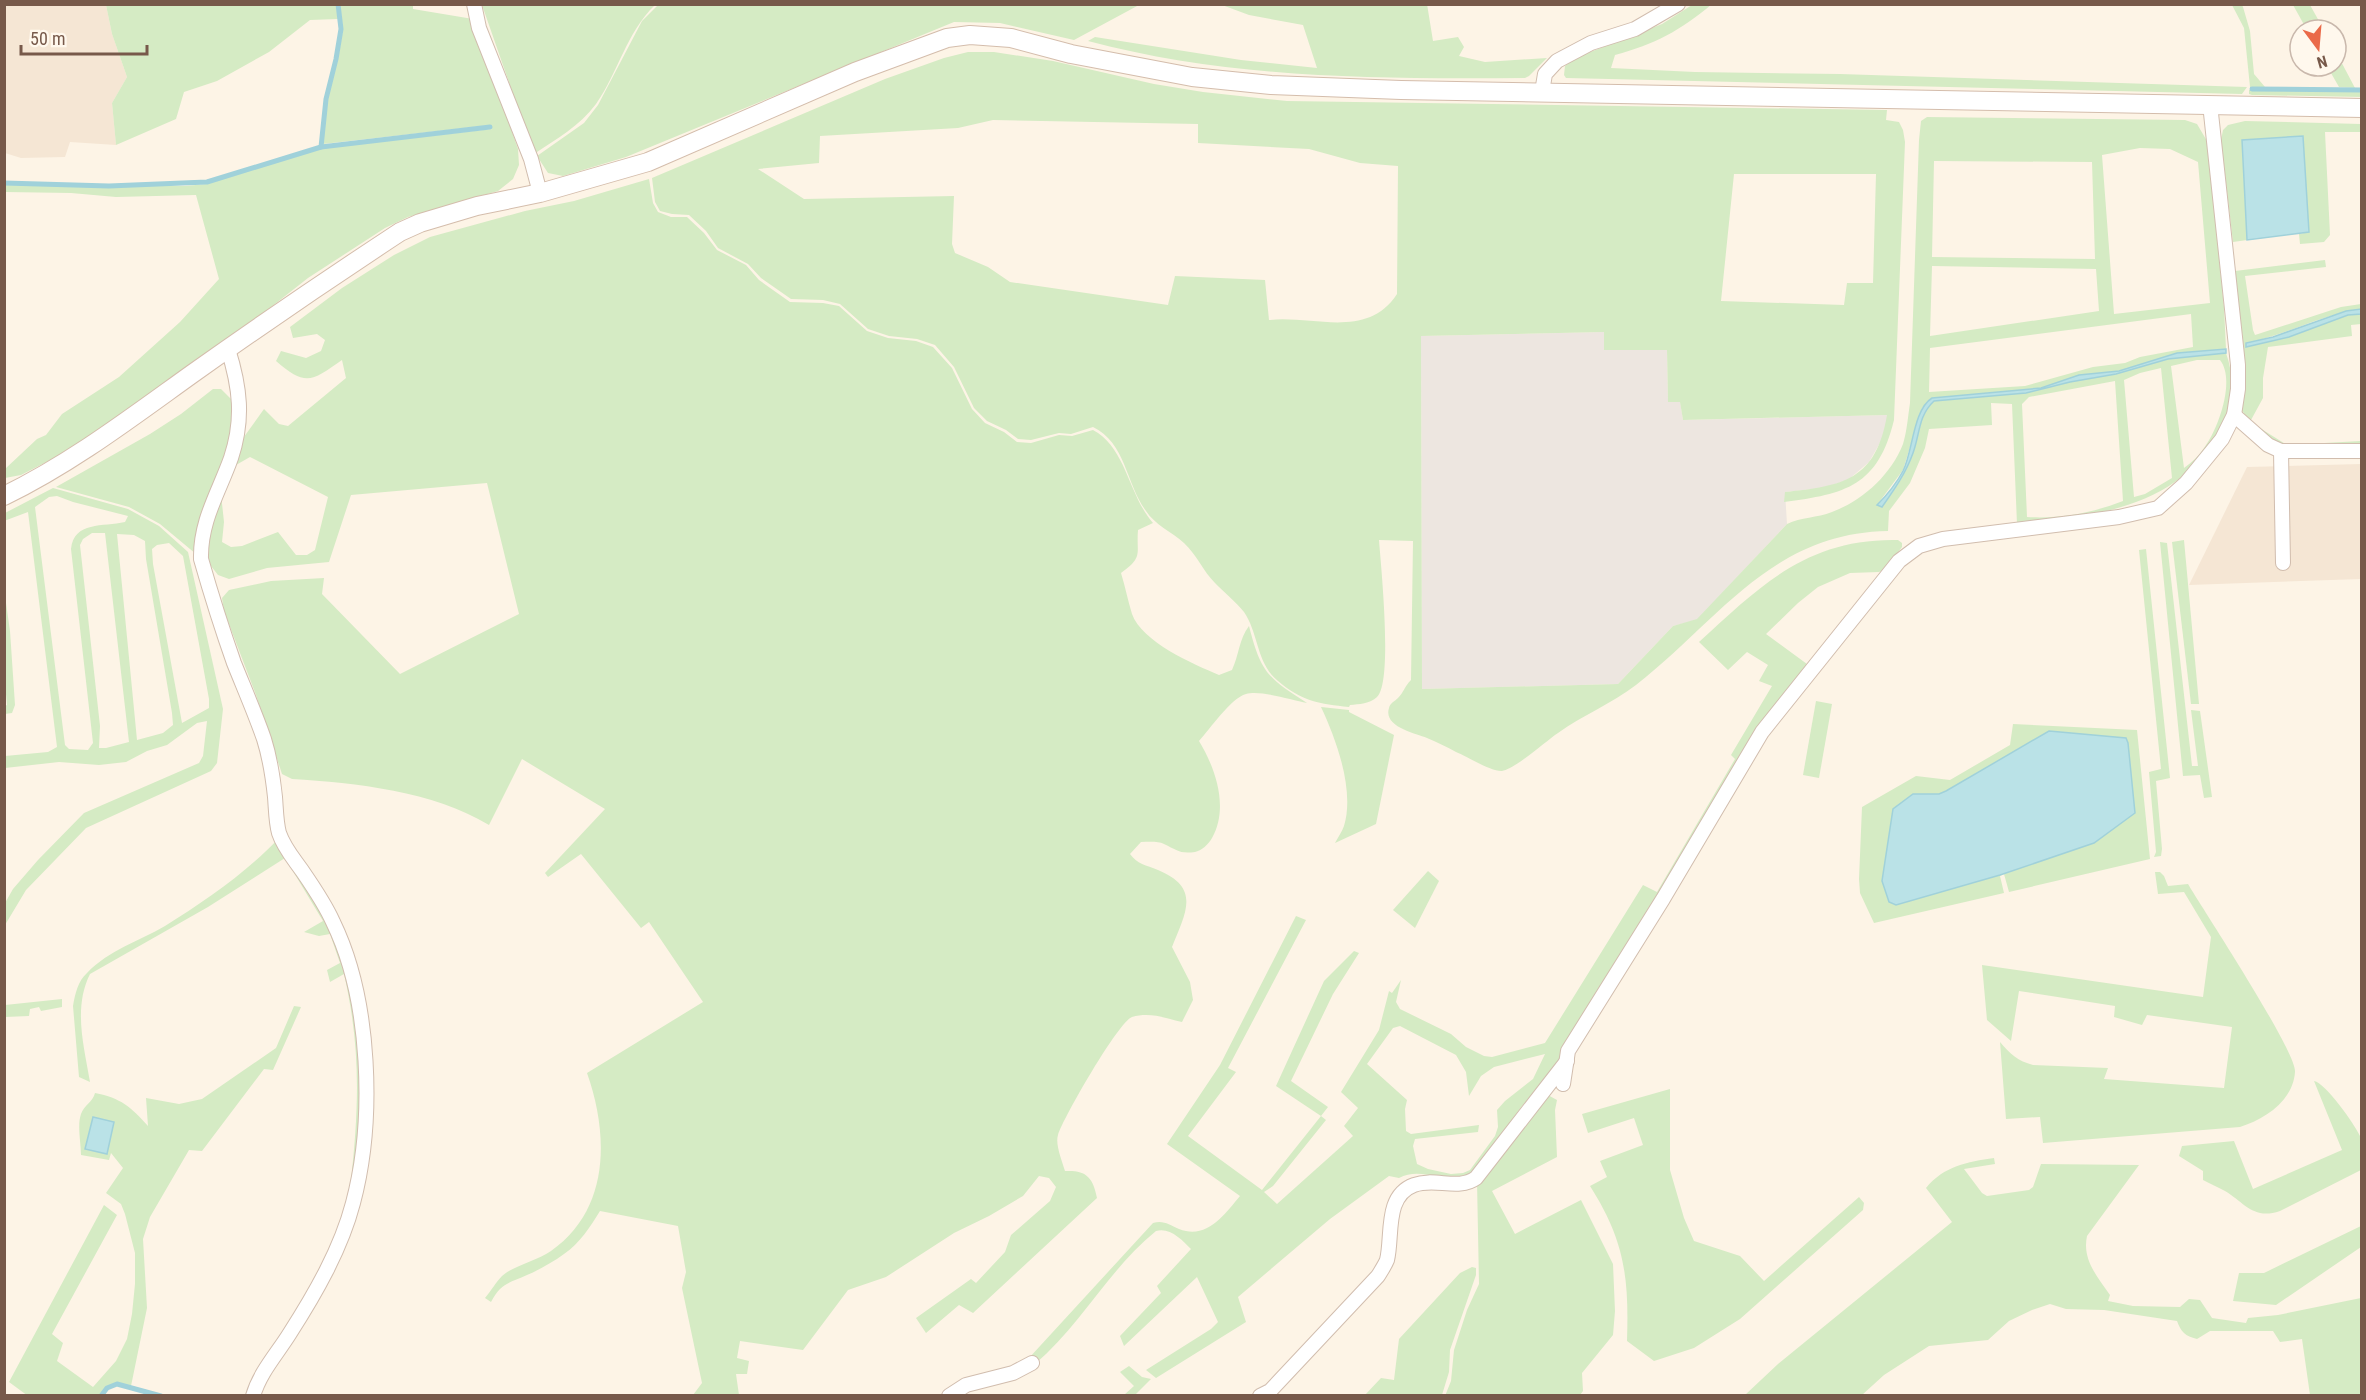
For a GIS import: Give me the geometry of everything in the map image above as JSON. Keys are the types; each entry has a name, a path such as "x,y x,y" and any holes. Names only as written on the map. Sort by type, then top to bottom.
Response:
{"main road":[{"path":"4,495 36,479 88,447 400,232 420,223 477,206 540,193 648,162 917,47 947,38 970,35 1011,38 1071,54 1233,82 1401,90 2361,108"}],"street":[{"path":"474,4 479,28 531,159 540,193"},
{"path":"1542,92 1545,74 1557,61 1582,47 1635,29 1678,4"},
{"path":"1563,1084 1568,1051 1577,1035 1663,899 1762,732 1899,561 1919,546 1943,539 2120,518 2157,508 2175,495 2207,460 2222,439 2234,416 2238,389 2238,365 2210,104"},
{"path":"228,349 237,379 240,409 231,458 204,526 200,543 201,559 234,662 264,740 272,771 278,830 283,844 316,891 333,921 349,961 363,1035 367,1099 355,1193 343,1234 324,1275 289,1335 266,1368 253,1395"},
{"path":"2234,416 2268,445 2282,451 2361,451"},
{"path":"2282,451 2283,563"},
{"path":"1260,1395 1270,1391 1378,1276 1387,1260 1393,1209 1401,1195 1409,1187 1421,1182 1457,1185 1469,1183 1476,1178 1567,1061"},
{"path":"949,1395 966,1385 1013,1373 1032,1363"}],"shaded area":[{"path":"4,5 106,5 112,34 127,77 112,103 116,145 70,142 65,157 21,158 5,153"},
{"path":"1604,332 1604,350 1667,350 1668,401 1680,401 1683,420 1888,415 1884,436 1869,462 1848,480 1823,488 1785,492 1787,524 1697,620 1673,626 1618,684 1422,689 1421,336"},
{"path":"2361,464 2361,579 2189,585 2247,467"}],"green space":[{"path":"1427,4 1433,41 1458,37 1464,47 1459,56 1485,62 1547,58 1525,78 1360,77 1250,70 1196,63 1142,54 1088,41 1095,37 1241,60 1317,68 1303,25 1249,15 1222,5"},
{"path":"1712,4 1666,36 1615,55 1611,68 2247,87 2242,94 1566,78 1564,75 1565,66 1575,58 1662,24 1692,5"},
{"path":"106,5 336,5 338,19 310,20 269,52 217,81 184,92 176,119 116,145 112,103 127,77 112,34"},
{"path":"340,5 413,5 413,9 473,19 518,149 519,165 513,179 498,191 408,217 385,228 308,278 171,386 62,454 21,475 5,478 5,469 37,439 46,435 62,414 119,377 180,322 219,279 196,195 116,197 71,193 5,192 5,185 185,186 207,184 321,148 492,129 491,125 323,144 327,100 343,29"},
{"path":"482,5 655,5 637,28 604,91 590,112 567,132 534,154"},
{"path":"658,5 1139,5 1074,40 1000,23 954,22 626,157 563,176 548,173 537,156 584,123 598,105 642,21"},
{"path":"2232,5 2243,7 2250,31 2254,74 2265,87 2250,87 2244,28"},
{"path":"2293,5 2310,5 2317,18 2300,18"},
{"path":"968,52 994,52 1053,61 1154,84 1287,101 1887,110 1886,120 1899,122 1905,142 1894,420 1879,460 1869,473 1842,490 1784,502 1785,492 1824,487 1854,476 1875,454 1887,415 1683,420 1680,402 1668,402 1667,350 1604,350 1604,332 1421,336 1422,689 1618,684 1673,626 1697,619 1787,524 1843,507 1864,494 1883,476 1903,444 1910,403 1919,140 1921,121 1927,117 2185,120 2197,124 2207,141 2208,148 2226,349 2177,353 2119,371 2079,375 2041,388 1932,398 1922,408 1903,470 1877,505 1882,507 1905,472 1920,424 1934,401 2026,393 2116,374 2168,359 2226,353 2232,380 2229,406 2222,425 2206,452 2186,474 2162,490 2136,502 2107,511 2017,524 2012,404 1991,403 1992,425 1929,429 1925,448 1910,483 1889,511 1888,531 1847,536 1811,547 1779,563 1749,584 1636,685 1568,727 1515,765 1498,771 1395,725 1388,715 1390,705 1400,696 1411,680 1413,541 1379,540 1385,648 1382,687 1377,697 1349,707 1320,703 1303,697 1286,688 1271,674 1244,612 1211,578 1184,543 1150,516 1139,500 1119,453 1104,434 1093,427 1071,434 1059,433 1031,440 1018,439 987,421 974,408 954,367 935,345 917,339 889,336 868,329 840,304 823,300 791,299 761,278 748,264 718,248 706,231 689,215 660,211 655,202 652,178 885,79","holes":["993,120 1198,124 1198,143 1309,149 1360,163 1398,166 1397,294 1385,308 1371,317 1355,321 1269,320 1265,280 1175,276 1168,305 1010,282 988,267 955,253 952,244 954,196 804,199 758,169 819,163 820,136 958,128","2140,148 2170,149 2198,162 2210,303 2114,314 2102,155","1934,161 2092,162 2095,259 1932,257","1734,174 1876,174 1873,283 1847,283 1844,305 1721,301","1932,266 2096,269 2099,311 1930,336","2191,314 2193,347 2140,357 2125,363 2093,367 2025,386 1929,392 1930,348","2197,360 2220,360 2224,369 2226,392 2219,418 2202,451 2184,468 2171,366","2161,368 2172,478 2145,494 2134,497 2124,380","2115,381 2123,501 2076,514 2027,517 2022,404 2029,397"]},
{"path":"2348,75 2355,88 2339,87 2334,78 2348,78"},
{"path":"2249,90 2361,92 2361,97 2252,95 2249,94"},
{"path":"2245,121 2361,124 2361,132 2325,132 2330,235 2324,242 2300,244 2299,234 2309,232 2303,136 2242,140 2247,240 2233,242 2221,140 2223,130 2228,125"},
{"path":"649,179 653,203 658,212 671,217 687,217 704,233 717,250 746,265 759,280 790,302 839,306 867,331 888,338 916,341 933,347 952,368 972,409 985,423 1004,432 1017,442 1031,443 1059,435 1072,436 1093,430 1104,438 1120,460 1138,499 1153,523 1138,530 1136,559 1121,573 1132,614 1138,624 1157,643 1219,675 1232,670 1243,636 1249,626 1253,642 1268,673 1283,687 1307,703 1268,694 1252,693 1234,701 1199,741 1211,764 1220,802 1220,814 1211,840 1205,847 1195,852 1178,851 1159,842 1141,842 1130,854 1139,862 1172,877 1185,893 1185,912 1172,947 1190,982 1193,1000 1182,1022 1145,1015 1132,1017 1125,1023 1092,1071 1062,1125 1057,1143 1065,1171 1078,1172 1087,1176 1091,1180 1097,1198 973,1313 959,1305 926,1333 916,1318 971,1279 976,1283 1005,1252 1011,1235 1050,1201 1056,1187 1049,1178 1039,1176 1023,1196 954,1233 886,1277 848,1290 803,1350 740,1341 737,1358 749,1361 747,1374 736,1374 739,1395 693,1395 702,1383 682,1288 686,1272 678,1226 600,1211 580,1240 570,1250 541,1268 506,1284 491,1302 485,1298 506,1273 551,1251 570,1234 585,1215 594,1193 601,1146 599,1121 587,1073 703,1002 649,922 641,928 581,854 548,877 545,873 605,809 522,759 489,825 467,813 419,797 368,786 292,779 282,774 256,695 224,611 222,598 229,590 271,581 324,578 322,594 400,674 519,614 487,483 351,495 329,562 267,568 229,579 218,575 211,566 207,554 208,541 221,494 224,522 222,542 231,547 242,546 278,532 296,555 307,555 315,550 328,497 250,457 229,469 241,441 264,409 279,424 288,426 346,378 342,360 323,373 309,378 295,375 276,361 281,351 306,358 321,351 325,340 317,334 293,338 290,327 342,288 394,255 430,237 525,211 574,201"},
{"path":"2325,260 2326,267 2245,276 2255,335 2341,307 2361,304 2361,309 2333,315 2247,343 2246,347 2289,337 2348,315 2361,314 2361,324 2351,325 2352,336 2268,347 2263,378 2263,398 2251,420 2255,425 2287,445 2361,441 2361,447 2287,448 2256,432 2241,410 2244,350 2235,271"},
{"path":"213,389 221,389 234,402 236,421 196,554 160,524 129,507 56,487 150,434"},
{"path":"53,488 128,509 159,526 188,552 223,709 217,763 211,771 86,828 26,890 5,925 5,903 13,889 84,813 199,763 203,756 207,721 197,723 167,745 147,751 126,762 99,765 59,762 5,768 5,756 48,752 57,747 28,512 4,521 5,513","holes":["57,496 128,516 125,522 84,529 73,540 71,549 93,743 88,750 69,749 65,745 35,507 49,497","92,533 105,533 129,742 106,748 99,748 100,726 80,545 83,539","117,534 134,535 145,541 146,559 172,713 173,725 163,733 137,740","169,543 183,556 209,699 209,708 182,723 153,564 152,549 157,545"]},
{"path":"1898,540 1902,543 1902,547 1885,569 1879,572 1850,573 1818,587 1766,634 1807,664 1754,731 1558,1066 1522,1106 1470,1177 1453,1179 1426,1174 1399,1178 1389,1176 1330,1219 1238,1297 1246,1322 1156,1378 1146,1370 1211,1329 1218,1322 1197,1277 1124,1346 1120,1336 1161,1293 1157,1286 1191,1249 1171,1233 1156,1231 1124,1262 1051,1349 1035,1364 1029,1358 1153,1223 1163,1223 1189,1232 1198,1231 1214,1224 1240,1196 1167,1144 1220,1065 1296,916 1306,920 1228,1068 1236,1072 1188,1136 1262,1190 1321,1116 1326,1120 1273,1186 1264,1192 1277,1204 1353,1136 1344,1126 1358,1108 1341,1092 1379,1030 1389,991 1392,993 1401,980 1396,1002 1400,1009 1451,1034 1466,1047 1484,1056 1492,1057 1545,1043 1643,885 1657,892 1735,759 1731,755 1772,686 1759,681 1768,665 1747,652 1728,670 1699,642 1765,584 1812,556 1866,541","holes":["1400,1026 1456,1055 1466,1072 1469,1096 1481,1076 1494,1067 1545,1054 1533,1079 1497,1110 1498,1127 1495,1136 1470,1170 1451,1174 1417,1164 1413,1146 1415,1139 1478,1132 1479,1125 1411,1134 1406,1131 1407,1100 1367,1064 1393,1028"]},
{"path":"2184,540 2199,704 2191,704 2172,542"},
{"path":"2160,542 2167,543 2192,766 2198,766 2191,710 2200,711 2212,797 2204,798 2200,775 2183,776"},
{"path":"2146,549 2170,778 2156,781 2162,849 2161,856 2154,857 2156,852 2149,772 2161,769 2139,550"},
{"path":"5,596 15,705 12,713 5,714 7,705 4,672"},
{"path":"1816,701 1832,704 1819,778 1803,775"},
{"path":"1321,707 1349,710 1394,735 1376,824 1335,843 1344,826 1347,812 1346,781 1338,749"},
{"path":"2013,724 2137,730 2150,859 2009,892 2004,874 2000,876 2004,893 1874,923 1860,893 1862,807 1916,776 1950,780 2010,745"},
{"path":"278,839 315,894 343,950 363,1066 355,1183 351,1181 356,1127 357,1077 350,1001 344,974 330,982 327,970 340,963 330,934 319,936 304,932 323,921 285,858 208,907 90,974 82,1000 81,1027 90,1082 79,1077 73,1006 77,988 84,976 105,958 165,926 210,896 239,875"},
{"path":"1428,871 1439,881 1415,928 1393,910"},
{"path":"2155,872 2160,872 2164,876 2168,886 2188,884 2248,981 2292,1059 2295,1072 2289,1092 2268,1114 2240,1127 2043,1143 2040,1117 2006,1119 2000,1042 2015,1056 2033,1065 2108,1068 2104,1079 2224,1088 2232,1027 2147,1015 2142,1025 2114,1017 2115,1006 2019,991 2011,1041 1987,1020 1982,965 2203,997 2211,937 2184,892 2158,894"},
{"path":"1354,951 1359,953 1333,994 1291,1081 1328,1107 1321,1116 1276,1086 1324,981"},
{"path":"62,999 62,1007 41,1011 39,1007 30,1009 29,1016 5,1017 5,1005"},
{"path":"294,1006 301,1007 273,1070 264,1069 202,1151 189,1150 150,1217 143,1239 147,1308 131,1386 113,1385 100,1395 28,1396 9,1382 104,1205 117,1215 52,1334 63,1343 57,1361 93,1387 116,1361 127,1339 132,1314 135,1253 121,1204 106,1193 123,1168 111,1153 109,1160 81,1155 79,1123 84,1108 95,1093 104,1095 125,1104 148,1126 146,1098 179,1104 202,1099 276,1048"},
{"path":"2314,1081 2333,1096 2360,1136 2361,1170 2280,1211 2263,1213 2250,1209 2225,1191 2203,1180 2203,1171 2179,1156 2182,1146 2234,1141 2253,1189 2342,1150"},
{"path":"1670,1089 1670,1170 1684,1218 1694,1241 1740,1256 1764,1281 1859,1197 1864,1203 1863,1210 1740,1319 1694,1348 1654,1361 1627,1341 1627,1298 1618,1243 1602,1206 1590,1186 1607,1177 1600,1161 1643,1145 1634,1118 1588,1133 1582,1114"},
{"path":"1546,1094 1557,1100 1555,1110 1557,1157 1492,1191 1515,1234 1581,1200 1613,1264 1615,1311 1613,1335 1582,1373 1583,1391 1580,1395 1445,1396 1451,1381 1454,1350 1467,1310 1479,1284 1477,1181"},
{"path":"1994,1158 1995,1164 1964,1169 1982,1193 1987,1196 2029,1190 2033,1187 2041,1164 2139,1165 2087,1236 2089,1260 2110,1295 2108,1301 2133,1306 2180,1307 2189,1299 2200,1300 2212,1318 2246,1323 2248,1318 2278,1315 2361,1298 2361,1395 2310,1395 2302,1339 2280,1342 2273,1331 2210,1331 2197,1339 2184,1333 2177,1321 2104,1310 2066,1309 2050,1304 2009,1321 1988,1340 1929,1346 1884,1375 1862,1395 1745,1395 1778,1364 1952,1222 1926,1188 1933,1181 1957,1166"},
{"path":"2361,1226 2361,1247 2276,1305 2233,1301 2239,1273 2264,1273"},
{"path":"1472,1267 1476,1268 1476,1275 1450,1350 1449,1372 1442,1395 1365,1395 1381,1378 1394,1380 1399,1339 1460,1273"},
{"path":"1129,1366 1142,1377 1151,1379 1135,1395 1124,1395 1134,1386 1120,1372"}],"water":[{"path":"2303,136 2309,232 2247,240 2242,140"},
{"path":"2361,309 2361,314 2348,315 2289,337 2246,347 2246,343 2273,337 2346,311"},
{"path":"2226,349 2226,353 2168,359 2116,374 2026,393 1934,401 1922,419 1913,453 1903,474 1882,507 1877,505 1903,471 1917,421 1932,398 2041,388 2079,375 2119,371 2177,353"},
{"path":"2049,731 2126,738 2135,813 2094,843 2000,875 1896,905 1889,902 1882,881 1893,809 1913,794 1939,794 1946,791"},
{"path":"93,1117 114,1122 107,1154 85,1149"}],"waterway":[{"path":"321,147 326,99 341,29 338,4"},
{"path":"2252,89 2362,90"},
{"path":"4,183 109,186 207,182 321,147 490,127"},
{"path":"101,1396 107,1388 117,1384 161,1396"}]}
